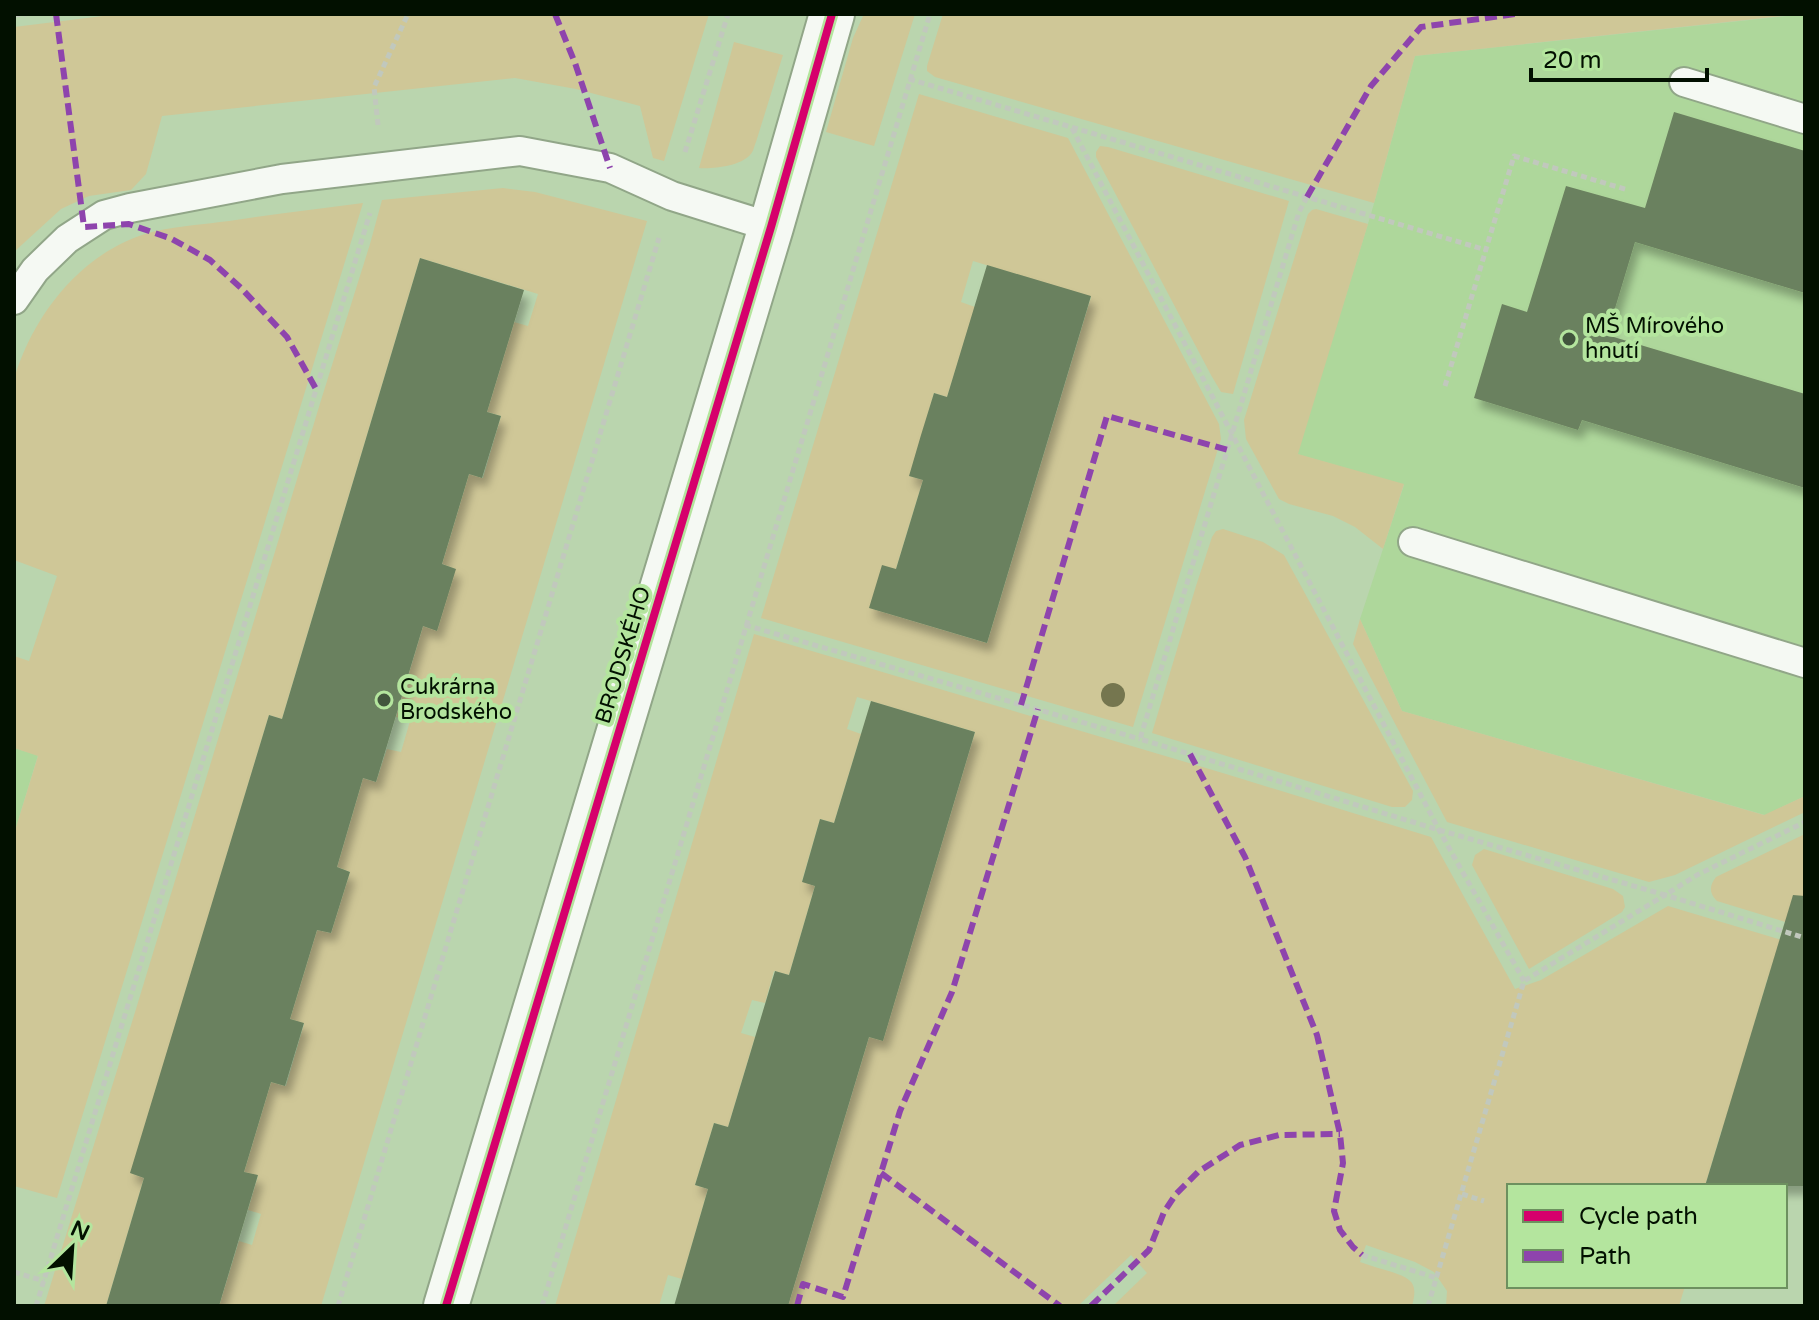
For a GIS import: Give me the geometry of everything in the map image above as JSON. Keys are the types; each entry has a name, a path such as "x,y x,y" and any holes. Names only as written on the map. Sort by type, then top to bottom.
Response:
{"street":[{"name":"BRODSKÉHO","path":"446,1306 771,227 832,14"}],"lane":[{"path":"1684,82 1805,119"},
{"path":"14,300 35,270 67,239 104,215 282,179 520,151 610,168 672,196 771,227"},
{"path":"1413,542 1805,663"}],"path":[{"path":"14,15 26,14"},
{"path":"382,167 374,87 408,14"},
{"path":"338,1306 728,14"},
{"path":"542,1306 930,14"},
{"path":"909,79 1486,250"},
{"path":"1072,128 1439,830 1524,981"},
{"path":"1445,386 1514,156 1628,190"},
{"path":"1140,739 1299,212 1307,197"},
{"path":"36,1306 363,235"},
{"path":"745,625 1140,739 1805,938"},
{"path":"1428,1306 1524,981 1697,875 1805,822"},
{"path":"1462,1194 1484,1201"},
{"path":"1362,1255 1437,1278"},
{"path":"14,1272 44,1281"}],"shaded area":[{"path":"119,14 709,14 664,161 653,158 640,106 576,89 515,78 162,116 146,174 131,190 89,196 61,209 14,252 14,27"},
{"path":"864,14 915,14 874,146 826,132 853,38"},
{"path":"943,14 1800,14 1415,56 1374,203 935,77 927,71 927,66"},
{"name":"MŠ Mírového hnutí","path":"1805,14 1805,796 1765,815 1402,711 1360,619 1404,485 1297,454 1371,214 1415,56"},
{"path":"734,42 783,55 751,153 746,159 733,164 699,168"},
{"path":"919,94 1068,138 1219,424 1221,439 1133,727 761,618","holes":["973,261 1091,297 987,643 870,608 896,569 923,480 910,476 934,393 947,397 975,307 961,302"]},
{"path":"1100,146 1289,201 1233,394 1221,392 1211,375 1096,157"},
{"path":"503,188 535,192 647,221 321,1306 219,1306 239,1241 252,1245 261,1214 248,1210 258,1176 244,1172 271,1082 286,1086 304,1024 290,1019 317,930 331,933 350,872 337,867 363,778 376,782 387,749 401,752 410,721 396,717 423,626 437,630 455,569 442,564 469,474 483,478 501,416 487,412 514,322 528,326 538,294 420,258 282,719 269,715 131,1173 144,1178 106,1306 44,1306 382,200"},
{"path":"363,203 57,1198 14,1186 14,834 38,756 14,748 14,656 29,661 57,576 14,560 14,379 35,330 66,286 85,268 130,239 174,228"},
{"path":"1316,209 1368,224 1298,454 1404,484 1383,549 1355,527 1333,516 1279,499 1246,439 1244,420 1308,214"},
{"path":"1223,529 1263,542 1284,555 1413,791 1412,800 1405,807 1392,807 1152,733 1212,537 1216,531"},
{"path":"1360,619 1402,711 1764,815 1805,796 1805,812 1675,875 1649,882 1447,822 1353,644"},
{"path":"754,634 1431,837 1515,989 1541,980 1668,906 1805,947 1768,977 1747,1050 1732,1132 1722,1129 1706,1184 1507,1184 1507,1288 1684,1288 1679,1306 1446,1306 1447,1291 1434,1272 1366,1245 1360,1262 1409,1280 1414,1287 1412,1306 1113,1306 1147,1273 1131,1255 1078,1306 788,1306 869,1037 883,1040 975,732 857,697 847,729 861,734 834,823 820,819 802,881 815,886 789,975 774,971 765,1003 752,1000 741,1033 755,1037 728,1127 714,1123 695,1185 708,1189 682,1279 668,1275 659,1306 555,1306"},
{"path":"14,748 38,755 14,834"},
{"path":"1805,834 1805,928 1714,898 1711,889 1716,877"},
{"path":"1484,849 1613,889 1623,896 1625,907 1622,912 1529,969 1472,865 1475,855"}],"building":[{"path":"1674,112 1805,151 1805,293 1635,242 1607,335 1805,394 1805,488 1582,420 1578,430 1474,398 1502,304 1527,312 1566,186 1645,208"},
{"path":"420,258 524,290 487,412 501,416 482,478 469,474 442,564 456,569 437,631 423,626 376,782 363,778 337,867 350,872 331,933 317,930 290,1019 304,1023 285,1086 271,1082 244,1172 258,1175 219,1306 106,1306 144,1178 130,1173 269,715 282,719"},
{"path":"987,265 1091,296 987,643 869,608 882,565 896,569 923,480 909,476 921,435 934,393 947,397"},
{"path":"871,701 975,732 883,1041 869,1037 788,1306 674,1306 708,1189 695,1185 714,1123 728,1127 775,971 789,975 815,886 802,882 820,819 834,823"},
{"path":"1793,895 1805,896 1805,1186 1706,1184"}],"marked path":[{"path":"56,14 84,227 129,224 172,239 210,260 287,337 316,389"},
{"path":"555,14 610,168"},
{"path":"1307,197 1371,86 1421,27 1515,14"},
{"path":"1021,705 1107,416 1228,450"},
{"path":"797,1306 803,1284 843,1297 900,1111 952,992 1038,709"},
{"path":"1190,754 1245,857 1317,1035 1340,1134 1343,1163 1334,1211 1340,1230 1362,1255"},
{"path":"1091,1306 1149,1250 1164,1212 1176,1194 1198,1172 1240,1145 1279,1135 1340,1134"},
{"path":"881,1173 1060,1306"}],"cycle path":[{"path":"446,1306 771,227 832,14"}],"place":[{"name":"MŠ Mírového hnutí","path":"1569,339"},
{"name":"Cukrárna Brodského","path":"384,700"}]}
